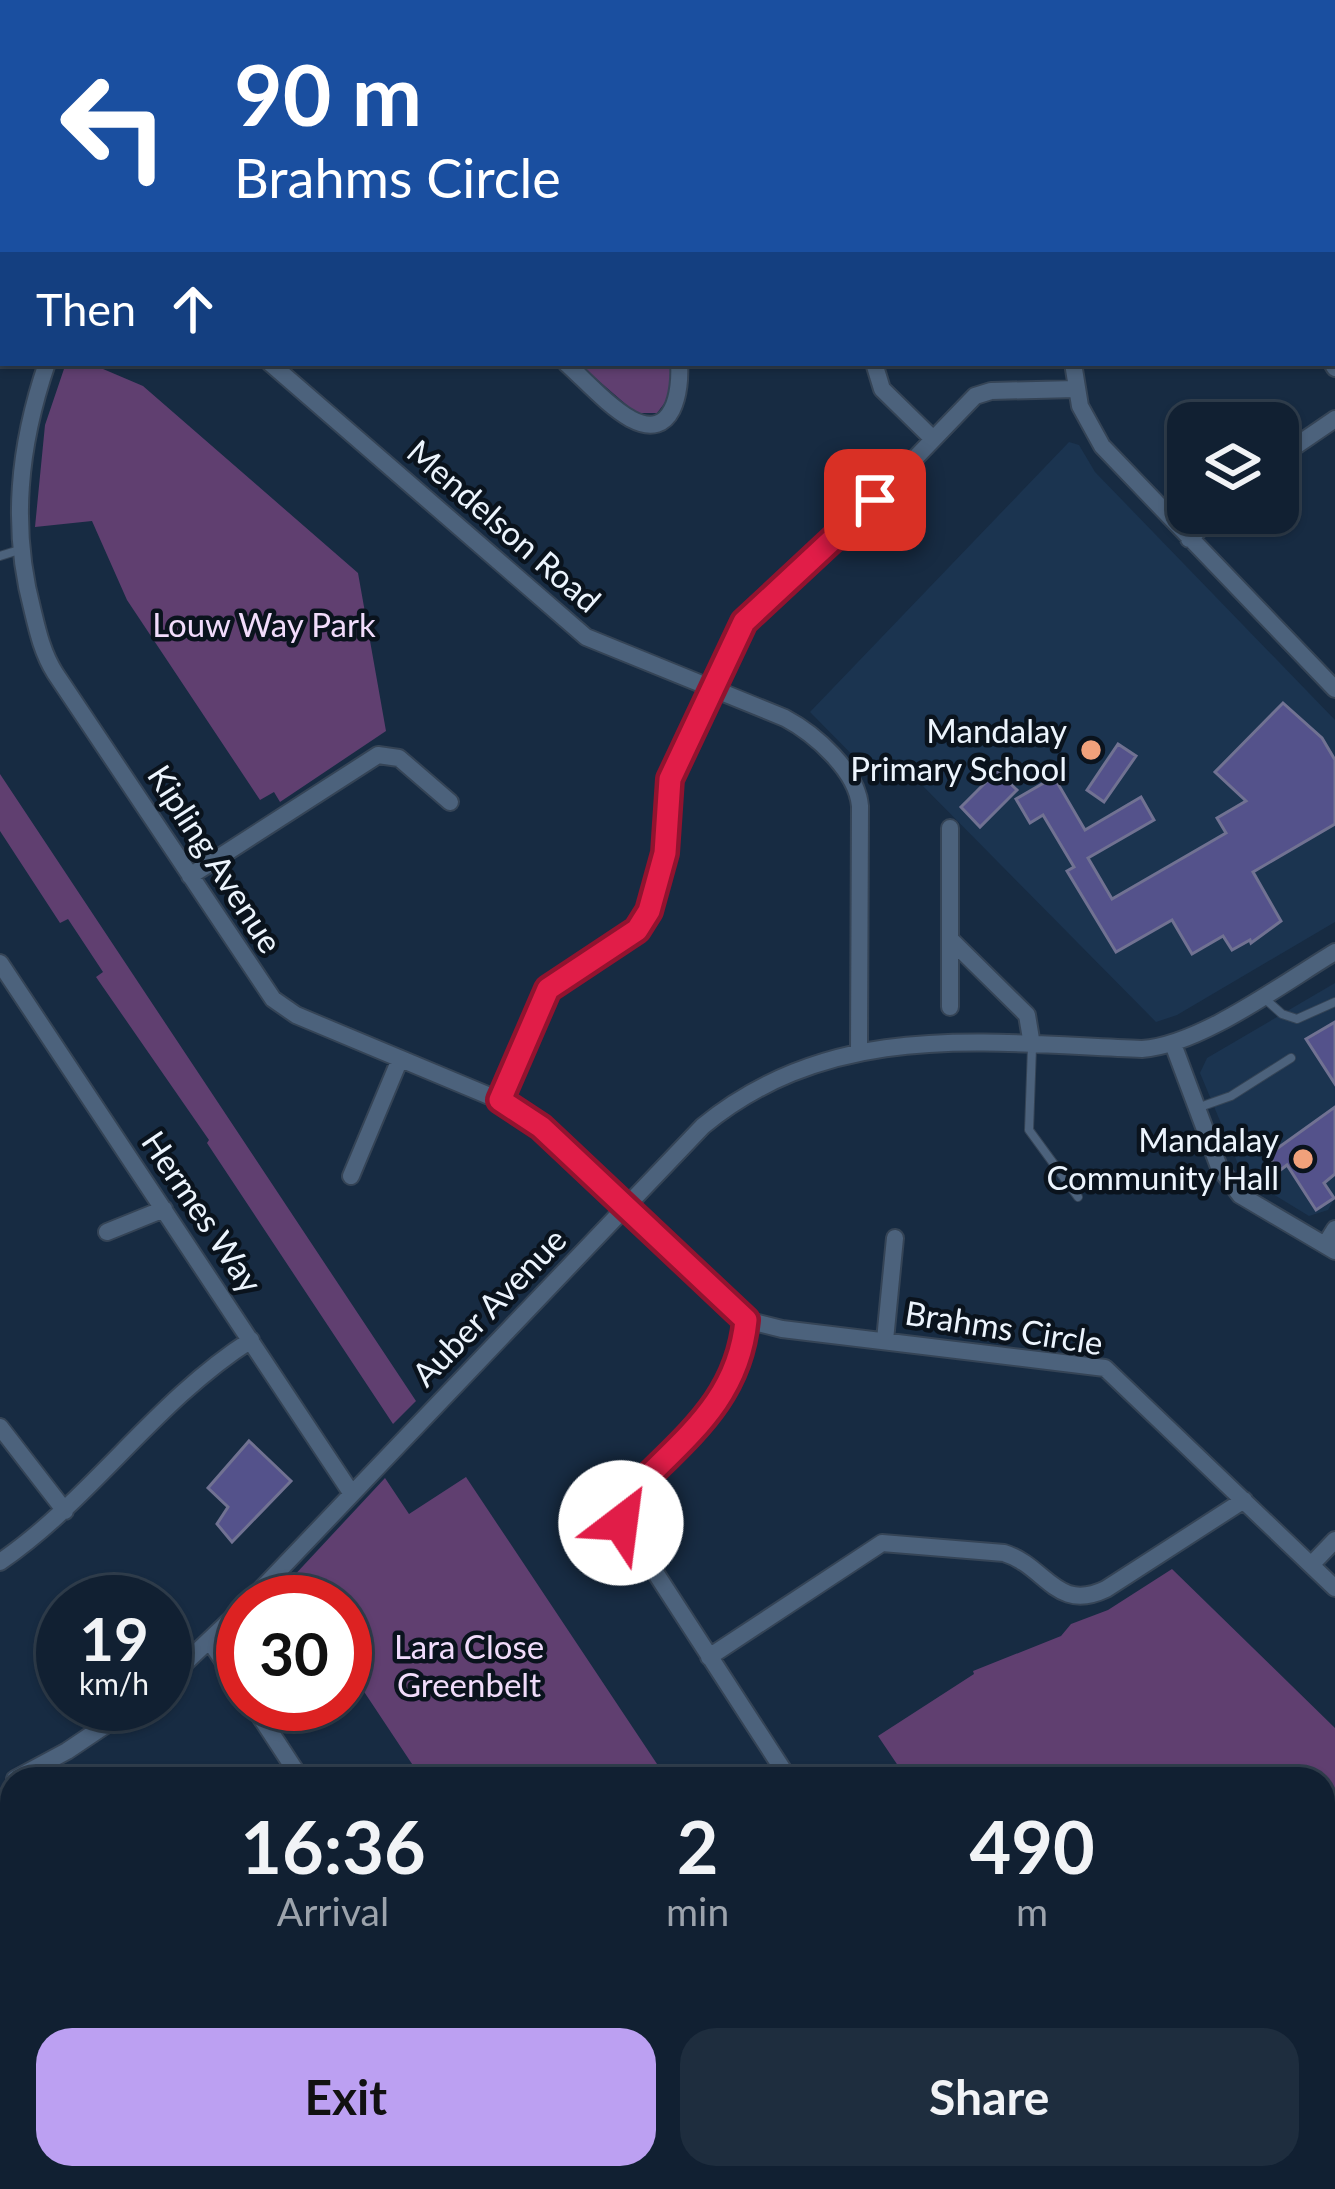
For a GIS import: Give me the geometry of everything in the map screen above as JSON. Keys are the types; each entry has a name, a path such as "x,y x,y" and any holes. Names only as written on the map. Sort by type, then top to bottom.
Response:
{"street":[{"name":"Kipling Avenue","path":"46,366 10,505 48,661 273,999 296,1015 500,1100 541,1127 624,1208"},
{"name":"Mendelson Road","path":"273,366 586,637 798,725 846,771 857,789 859,1051"},
{"path":"569,366 630,418 647,423 664,419 676,406 679,366"},
{"path":"875,366 882,389 933,440"},
{"path":"1073,366 1084,418 1102,446 1335,689"},
{"path":"500,1100 548,989 637,930 649,911 665,853 670,779 748,617 846,530 980,393 1076,388"},
{"path":"1299,443 1335,418"},
{"path":"1189,538 1193,534"},
{"path":"190,876 378,755 399,758 450,802"},
{"path":"950,828 950,1007"},
{"path":"950,940 1027,1015 1032,1045"},
{"name":"Auber Avenue","path":"275,1575 703,1126 735,1101 795,1069 859,1051 950,1042 1142,1049 1173,1044 1335,952"},
{"name":"Hermes Way","path":"2,970 352,1494"},
{"path":"1173,1044 1219,1167 1230,1184 1240,1195 1332,1242"},
{"path":"351,1176 400,1058"},
{"path":"107,1232 164,1208"},
{"path":"624,1208 746,1320 739,1364 727,1390 624,1501 620,1511 624,1528 781,1767"},
{"path":"885,1340 895,1238"},
{"name":"Brahms Circle","path":"746,1320 782,1329 1105,1369 1335,1588"},
{"path":"0,1562 65,1511 188,1385 251,1340"},
{"path":"0,1427 65,1511"},
{"path":"709,1657 882,1543 1014,1556 1068,1595 1084,1598 1106,1589 1244,1500"},
{"path":"1311,1565 1335,1540"},
{"name":"Auber Avenue","path":"192,1657 216,1635"},
{"path":"210,1641 216,1650"},
{"path":"38,1767 97,1731"},
{"path":"270,1731 293,1767"}],"lane":[{"path":"0,556 19,550"},
{"path":"1262,995 1282,1014 1297,1019 1335,1002"},
{"path":"1032,1045 1028,1125 1078,1197"},
{"path":"1196,1108 1231,1096 1291,1058"}],"shaded area":[{"name":"Mandalay Primary School","path":"1069,442 1079,445 1095,472 1335,720 1335,922 1177,1015 1156,1022 916,779 877,780 810,712"},
{"path":"1335,983 1335,1198 1328,1210 1309,1216 1243,1176 1200,1073 1207,1058"}],"green space":[{"name":"Louw Way Park","path":"65,366 96,366 143,386 358,573 386,731 280,802 274,792 260,800 127,600 92,521 35,527 45,425"},
{"path":"581,366 670,366 673,392 657,413 636,413"},
{"path":"0,774 416,1401 393,1424 209,1140 96,977 103,972 68,919 60,923 0,831"},
{"name":"Lara Close Greenbelt","path":"466,1477 659,1767 414,1767 372,1704 372,1575 295,1575 385,1478 409,1514"},
{"path":"1172,1569 1335,1728 1335,1767 899,1767 878,1736 973,1671 1061,1636 1071,1624 1108,1610"}],"building":[{"path":"1283,703 1322,738 1335,760 1335,824 1253,872 1281,921 1251,943 1232,950 1223,936 1192,954 1172,920 1116,952 1067,871 1074,867 1043,815 1030,823 1016,799 1054,777 1085,830 1141,797 1154,820 1088,858 1112,899 1226,833 1217,818 1246,801 1215,772"},
{"path":"1118,744 1136,756 1104,802 1087,790"},
{"path":"997,771 1017,790 980,827 961,807"},
{"path":"1335,1022 1335,1084 1306,1039"},
{"name":"Mandalay Community Hall","path":"1335,1107 1335,1174 1324,1183 1334,1198 1316,1210 1287,1165 1279,1171 1268,1155"},
{"path":"249,1441 291,1481 232,1542 217,1524 228,1507 208,1488"}],"place":[{"name":"Mandalay Primary School","path":"1091,750"},
{"name":"Mandalay Community Hall","path":"1303,1159"}],"route":[{"path":"621,1523 624,1501 727,1390 739,1364 746,1320 541,1127 500,1100 548,989 637,930 649,911 665,853 670,779 744,622 875,500"}]}
